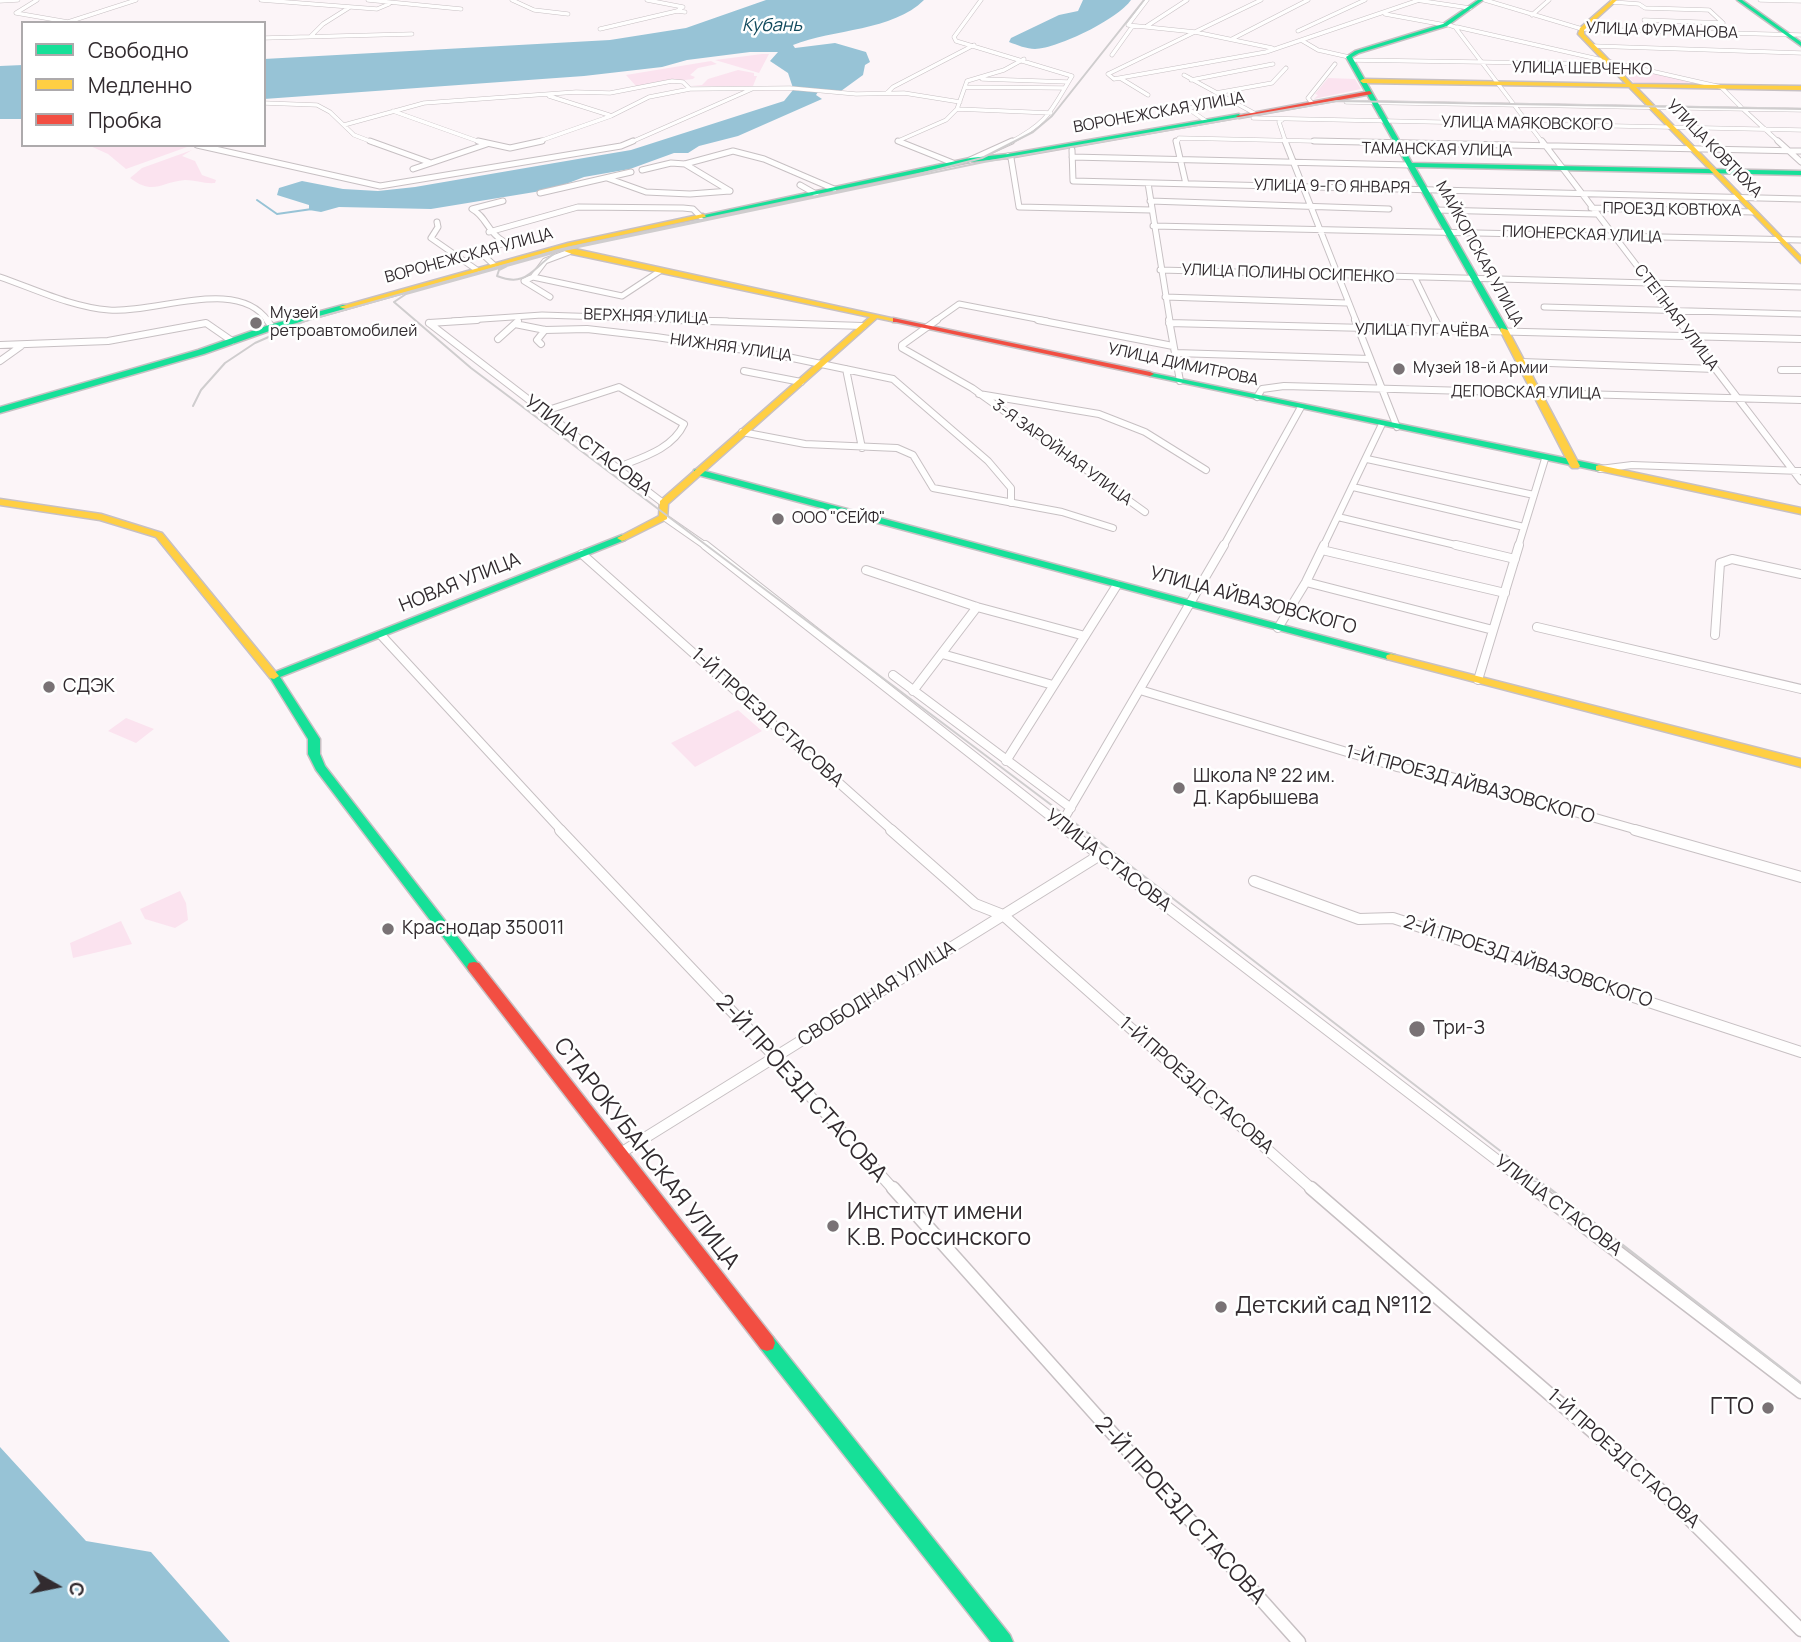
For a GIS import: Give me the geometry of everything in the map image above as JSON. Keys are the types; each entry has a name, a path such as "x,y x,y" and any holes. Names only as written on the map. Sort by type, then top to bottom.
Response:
{"street":[{"path":"0,1 18,0"},
{"path":"37,0 16,13 58,21"},
{"path":"117,0 128,3"},
{"path":"70,21 136,0"},
{"path":"261,0 377,9 389,4"},
{"path":"368,0 460,9"},
{"path":"512,0 534,10 568,14"},
{"path":"647,0 683,7 677,11"},
{"path":"970,160 1027,131 1051,113 1072,76 1062,70 956,41 954,37 981,0"},
{"path":"1147,0 1128,25 1195,32 1278,49"},
{"path":"1147,26 1188,0"},
{"path":"1261,0 1108,74 1109,78 1278,49 1418,0 1470,8"},
{"path":"1231,39 1308,0"},
{"path":"1298,31 1365,0"},
{"path":"1350,59 1357,51 1449,25 1483,0"},
{"name":"УЛИЦА ФУРМАНОВА","path":"1483,0 1582,29 1801,35"},
{"path":"1532,15 1549,0"},
{"path":"1739,0 1801,44"},
{"path":"1760,0 1801,1"},
{"path":"1582,29 1613,1 1639,4 1645,8 1709,10 1723,23 1644,20 1653,31"},
{"path":"311,36 323,24 350,7"},
{"path":"600,29 677,11 685,12"},
{"path":"1383,14 1449,25 1721,87 1801,162"},
{"name":"СТЕПНАЯ УЛИЦА","path":"1449,25 1455,27 1543,146 1801,481"},
{"path":"1112,55 1132,27 1137,26"},
{"path":"1306,28 1325,33"},
{"name":"УЛИЦА КОВТЮХА","path":"1582,29 1581,34 1629,85 1801,261"},
{"path":"266,38 412,34"},
{"path":"1301,40 1318,51 1350,59 1609,63"},
{"path":"887,93 893,87 974,45"},
{"path":"1593,46 1801,53"},
{"path":"954,163 898,141 946,120 957,109 965,87 972,78 1004,70 1024,59"},
{"name":"МАЙКОПСКАЯ УЛИЦА","path":"1350,59 1540,393 1576,466"},
{"path":"1136,62 1162,70"},
{"path":"1191,80 1273,64"},
{"path":"1312,103 1308,98 1335,64"},
{"path":"1216,93 1272,83 1285,69 1261,67"},
{"path":"1184,75 1254,115"},
{"path":"972,78 1068,82"},
{"path":"1120,78 1148,95"},
{"path":"344,125 424,103 544,94 610,93 677,81 685,83 690,89"},
{"name":"УЛИЦА ШЕВЧЕНКО","path":"1371,95 1495,83 1801,88"},
{"path":"965,87 1064,88"},
{"path":"206,147 380,186 621,145 753,88"},
{"path":"393,111 487,144 510,148 532,145 579,125 611,116 649,97 690,89 753,88 919,94 960,102"},
{"path":"1009,88 1010,95"},
{"path":"544,94 611,116"},
{"path":"1346,102 1371,95 1512,105 1801,110"},
{"name":"ВОРОНЕЖСКАЯ УЛИЦА","path":"0,410 272,327 494,265 701,217 970,160 1008,156 1371,95"},
{"path":"1206,121 1187,108 1233,101"},
{"path":"266,103 317,105 354,135 431,163"},
{"path":"957,109 1051,113"},
{"name":"УЛИЦА МАЯКОВСКОГО","path":"1254,115 1282,120 1801,130"},
{"path":"1282,120 1279,122 1397,427"},
{"path":"1186,184 1176,139 1801,151"},
{"path":"412,169 487,144"},
{"path":"1072,150 1072,157"},
{"path":"642,170 671,163 685,164 733,151 764,159 834,189"},
{"path":"1008,156 1011,158 1019,207 1151,210"},
{"name":"ТАМАНСКАЯ УЛИЦА","path":"1072,157 1801,173"},
{"name":"УЛИЦА 9-ГО ЯНВАРЯ","path":"1072,157 1073,181 1801,199"},
{"path":"607,178 646,192 690,194 730,191 685,164"},
{"path":"540,193 631,172"},
{"path":"1148,183 1168,323 1180,381"},
{"path":"800,185 816,194"},
{"path":"494,265 478,253 503,242 484,226 483,215 472,209 503,201"},
{"path":"1150,201 1389,209"},
{"path":"489,232 578,206 683,208 693,209 701,217"},
{"name":"ПРОЕЗД КОВТЮХА","path":"1591,208 1753,212"},
{"path":"1436,210 1596,214"},
{"path":"437,222 438,227 431,238 477,270"},
{"name":"ПИОНЕРСКАЯ УЛИЦА","path":"1153,226 1801,240"},
{"path":"550,297 524,281 533,277 545,261 564,250"},
{"name":"УЛИЦА ДИМИТРОВА","path":"564,250 1576,466 1801,511"},
{"name":"УЛИЦА ПОЛИНЫ ОСИПЕНКО","path":"1160,270 1801,287"},
{"path":"533,277 622,296 660,271"},
{"path":"0,278 54,296 110,310 153,309 212,300 240,301 254,305 272,327"},
{"name":"УЛИЦА ПОЛИНЫ ОСИПЕНКО","path":"1415,278 1441,331"},
{"path":"1165,297 1347,303"},
{"path":"928,326 959,304 1174,350 1370,359"},
{"path":"1544,307 1801,313"},
{"path":"498,339 524,316"},
{"name":"ВЕРХНЯЯ УЛИЦА","path":"429,323 524,316 754,320 863,326"},
{"path":"663,503 874,316"},
{"path":"0,345 107,341 206,323 232,341"},
{"name":"УЛИЦА СТАСОВА","path":"429,323 663,503 664,517 679,525 1100,855 1801,1392"},
{"name":"УЛИЦА ПУГАЧЁВА","path":"1168,323 1801,340"},
{"name":"НИЖНЯЯ УЛИЦА","path":"515,324 545,330 587,329 656,337 823,363 893,379 988,460 1010,488 1011,503"},
{"name":"3-Я ЗАРОЙНАЯ УЛИЦА","path":"928,326 902,345 902,348 979,394 1145,512"},
{"path":"541,344 537,340 545,330"},
{"path":"8,368 0,362 23,345"},
{"path":"1522,362 1715,369"},
{"path":"846,369 862,448"},
{"path":"1781,370 1801,370"},
{"path":"744,371 801,382"},
{"name":"ДЕПОВСКАЯ УЛИЦА","path":"1257,397 1262,389 1272,386 1801,400"},
{"path":"542,412 619,387 684,424 684,429 663,447 616,468"},
{"path":"979,394 1099,414 1145,432 1206,470"},
{"path":"1061,824 1190,605 1301,407"},
{"path":"1278,628 1306,582 1382,424"},
{"path":"742,432 805,444 897,448 913,455 933,488 1062,512 1112,528"},
{"path":"1367,459 1534,495"},
{"path":"1478,680 1545,459"},
{"path":"1596,470 1632,465 1801,471"},
{"name":"УЛИЦА АЙВАЗОВСКОГО","path":"697,472 1190,605 1801,764"},
{"path":"1353,487 1524,527"},
{"name":"СТАРОКУБАНСКАЯ УЛИЦА","path":"0,502 104,517 133,524 159,536 276,679 314,739 314,754 320,767 619,1154 1003,1642"},
{"name":"НОВАЯ УЛИЦА","path":"276,679 582,554 664,517"},
{"path":"1338,517 1515,559"},
{"path":"1322,550 1505,593"},
{"name":"1-Й ПРОЕЗД СТАСОВА","path":"582,554 975,904 1003,915 1328,1203 1658,1488 1801,1630"},
{"path":"1714,635 1720,563 1732,559 1801,575"},
{"path":"866,570 977,607 1085,636"},
{"path":"1306,582 1493,630"},
{"path":"1006,761 1117,585"},
{"path":"913,691 977,607"},
{"path":"1537,627 1801,689"},
{"name":"2-Й ПРОЕЗД СТАСОВА","path":"381,635 648,926 776,1058 1299,1642"},
{"path":"942,654 1053,684"},
{"name":"УЛИЦА СТАСОВА","path":"893,675 1071,808"},
{"name":"1-Й ПРОЕЗД АЙВАЗОВСКОГО","path":"1140,690 1397,767 1448,776 1801,877"},
{"name":"СВОБОДНАЯ УЛИЦА","path":"619,1154 1100,855"},
{"name":"2-Й ПРОЕЗД АЙВАЗОВСКОГО","path":"1254,881 1359,919 1393,918 1801,1052"}],"shaded area":[{"path":"769,54 759,73 715,60"},
{"path":"711,61 717,64 698,68 690,75 695,77 693,79 636,86 626,75"},
{"path":"1616,64 1706,84 1634,83"},
{"path":"738,70 757,76 753,86 691,86 702,85 708,79"},
{"path":"1328,78 1355,79 1361,89 1314,99"},
{"path":"92,147 187,147 126,169 108,154"},
{"path":"192,150 182,156 195,161 202,175 216,180 215,183 185,180 151,187 130,178 142,168"},
{"path":"738,710 762,731 695,767 671,743"},
{"path":"126,718 154,729 136,743 108,731"},
{"path":"180,891 186,903 188,920 175,928 145,919 140,909"},
{"path":"121,921 132,944 73,958 70,943"}],"water":[{"name":"Кубань","path":"766,0 924,0 896,18 879,24 793,45 795,48 835,43 866,52 870,62 865,65 863,75 841,91 793,88 788,73 770,61 778,52 750,52 687,60 662,67 584,76 266,99 266,59 610,40 686,28"},
{"path":"1083,0 1131,0 1101,24 1058,44 1035,49 1009,42 1011,38 1059,15 1078,11"},
{"path":"21,65 21,119 0,119 0,66"},
{"path":"793,90 818,92 816,95 822,99 738,136 699,146 688,153 674,153 630,169 584,177 553,189 431,209 339,207 321,212 309,210 309,205 277,195 279,188 302,181 343,189 378,191 631,150 784,101"},
{"path":"0,1447 86,1541 151,1552 230,1642 0,1642"}],"waterway":[{"path":"257,200 277,214 312,209"}],"tram line":[{"path":"1551,1190 1066,816 471,368 394,302 406,294 564,250 984,162 1337,101 1801,109"},
{"path":"507,266 499,270 497,276 515,280 528,275 554,254"},
{"path":"1549,1188 1801,1383"}],"railway":[{"path":"193,406 201,390 225,363 255,343 305,321 562,249 908,177 982,158 1033,132 1052,116 1144,0"}],"traffic: fast":[{"path":"1481,0 1445,25 1357,52 1349,57 1504,330"},
{"path":"1739,0 1801,44"},
{"path":"703,216 970,160 1008,156 1239,116"},
{"path":"1410,165 1801,173"},
{"path":"0,410 201,352 272,327 343,307"},
{"path":"1150,374 1599,468"},
{"path":"697,472 1391,657"},
{"path":"474,967 320,767 314,754 314,739 274,676 622,538"},
{"path":"767,1343 1003,1642"}],"traffic: slow":[{"path":"1615,0 1582,29 1581,34 1801,261"},
{"path":"1363,81 1801,88"},
{"path":"343,307 570,244 703,216"},
{"path":"559,247 572,252 896,320"},
{"path":"622,538 664,517 663,503 875,316"},
{"path":"1504,330 1575,466"},
{"path":"1599,468 1801,511"},
{"path":"0,502 101,517 159,535 274,676"},
{"path":"1391,657 1801,763"}],"traffic: jam":[{"path":"1239,116 1370,93"},
{"path":"896,320 1150,374"},
{"path":"474,967 767,1343"}],"place":[{"name":"Музей ретроавтомобилей","path":"256,323"},
{"name":"Музей 18-й Армии","path":"1399,369"},
{"name":"ООО \"СЕЙФ\"","path":"778,519"},
{"name":"СДЭК","path":"49,687"},
{"name":"Школа № 22 им. Д. Карбышева","path":"1179,788"},
{"name":"Краснодар 350011","path":"388,929"},
{"name":"Три-З","path":"1417,1029"},
{"name":"Институт имени К.В. Россинского","path":"833,1226"},
{"name":"Детский сад №112","path":"1221,1307"},
{"name":"ГТО","path":"1768,1408"}]}
